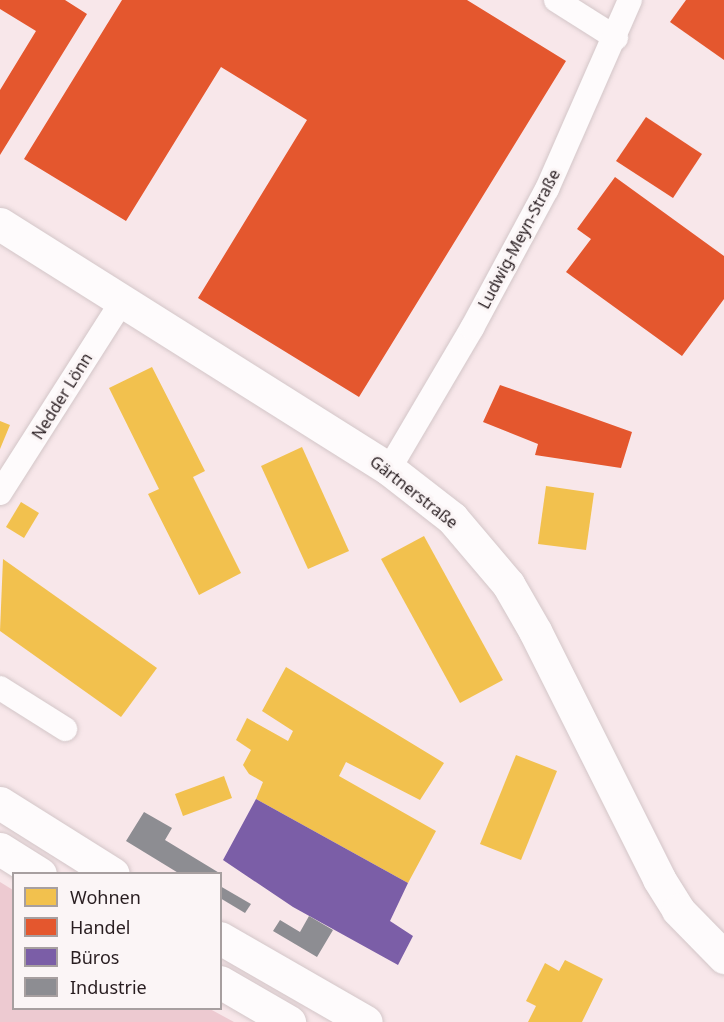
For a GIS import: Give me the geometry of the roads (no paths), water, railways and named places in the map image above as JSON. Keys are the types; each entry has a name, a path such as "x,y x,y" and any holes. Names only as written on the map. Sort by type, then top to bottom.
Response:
{"main road":[{"name":"Gärtnerstraße","path":"0,224 124,298 389,469 452,518 508,584 659,879 678,910 724,957"},
{"path":"0,803 111,872"},
{"path":"0,849 38,872"},
{"path":"222,939 366,1022"},
{"path":"222,983 289,1022"}],"street":[{"path":"556,0 616,38"},
{"name":"Ludwig-Meyn-Straße","path":"389,469 472,328 547,189 616,38 630,0"},
{"name":"Nedder Lönn","path":"0,493 124,298"},
{"path":"0,688 65,729"}]}
